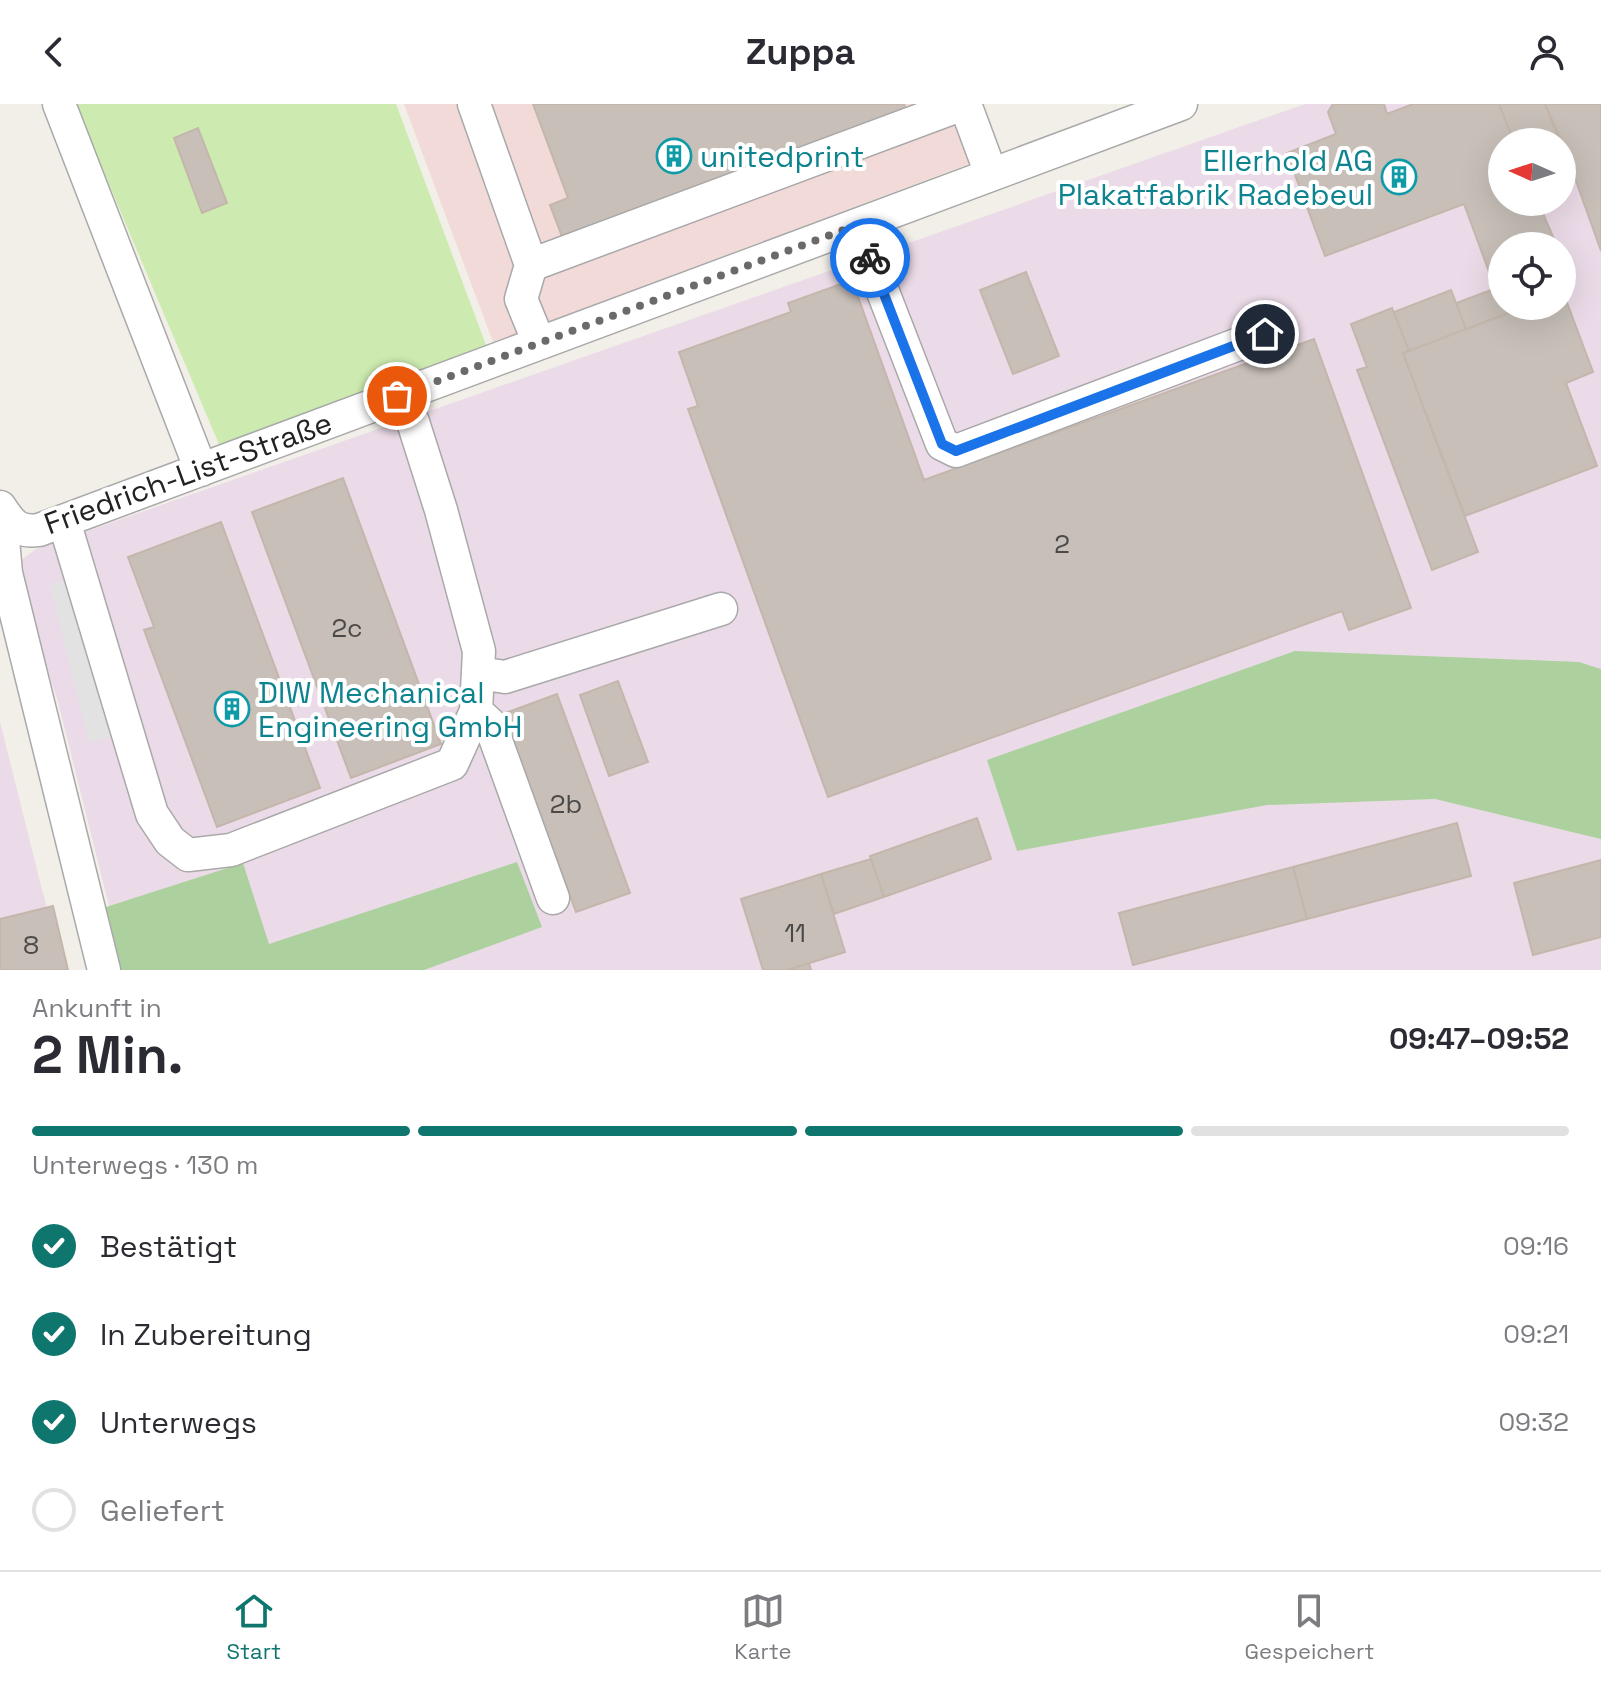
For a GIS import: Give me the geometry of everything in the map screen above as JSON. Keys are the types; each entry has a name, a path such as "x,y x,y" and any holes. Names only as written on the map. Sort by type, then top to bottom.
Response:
{"street":[{"path":"59,104 201,470"},
{"path":"474,104 531,265 521,299 539,343"},
{"path":"531,265 964,104 991,174"},
{"name":"Friedrich-List-Straße","path":"3,518 26,532 64,521 1181,104"},
{"path":"857,225 942,444 956,451 1265,334"},
{"path":"64,521 152,814 170,841 188,855 231,850 452,764 476,711 479,651 441,510 413,422 397,396"},
{"path":"3,518 6,573 104,970"},
{"path":"479,673 505,677 721,609"},
{"path":"476,711 490,724 553,898"}],"shaded area":[{"path":"404,104 947,104 969,164 493,342"},
{"path":"1305,104 1601,104 1601,970 125,970 57,698 11,568 36,549"},
{"path":"82,577 128,732 89,742 50,585"},
{"path":"0,722 40,882 64,970 0,970"}],"green space":[{"path":"75,104 396,104 486,345 221,449"},
{"path":"1295,651 1579,662 1601,669 1601,839 1435,799 1267,805 1017,851 987,760"},
{"path":"517,862 542,927 424,970 118,970 103,908 243,863 269,944"}],"building":[{"name":"unitedprint","path":"533,104 904,104 908,114 564,242 550,205 568,198"},
{"name":"Ellerhold AG Plakatfabrik Radebeul","path":"1333,104 1384,104 1387,114 1413,104 1499,104 1508,128 1488,128 1488,216 1544,216 1551,232 1488,232 1488,269 1464,204 1325,256 1287,153 1336,134 1328,112"},
{"path":"1499,104 1545,104 1554,128 1508,128"},
{"path":"1545,104 1601,104 1601,251 1576,181 1576,128 1556,128"},
{"path":"198,128 227,203 202,213 174,138"},
{"path":"1026,272 1059,356 1013,374 980,290"},
{"path":"852,280 924,480 1314,339 1411,608 1349,630 1342,611 828,797 688,409 698,406 679,352 791,312 788,303"},
{"path":"1451,290 1466,329 1409,351 1394,312"},
{"path":"1488,291 1490,320 1466,329 1456,303"},
{"path":"1392,308 1409,351 1403,353 1478,552 1432,570 1357,370 1367,367 1351,324"},
{"path":"1490,320 1574,320 1593,372 1566,383 1597,466 1465,516 1403,353"},
{"path":"343,478 441,744 351,778 252,512"},
{"name":"DIW Mechanical Engineering GmbH","path":"221,522 320,788 217,827 144,630 154,627 128,557"},
{"path":"618,681 648,762 609,776 580,695"},
{"path":"557,694 630,893 576,912 503,714"},
{"path":"977,818 991,859 884,897 870,856"},
{"path":"1457,823 1471,876 1307,919 1293,867"},
{"path":"871,859 884,897 834,914 821,874"},
{"path":"1601,860 1601,937 1533,955 1514,883"},
{"path":"1293,867 1307,919 1133,965 1119,913"},
{"path":"821,874 845,952 787,970 763,970 741,899"},
{"path":"53,906 68,970 0,970 0,919"},
{"path":"809,963 811,970 787,970"}],"way so far":[{"path":"397,396 857,225 870,258"}],"place":[{"name":"unitedprint","path":"674,156"},
{"name":"Ellerhold AG Plakatfabrik Radebeul","path":"1399,177"},
{"name":"DIW Mechanical Engineering GmbH","path":"232,709"}],"route":[{"path":"870,258 942,444 956,451 1265,334"}]}
